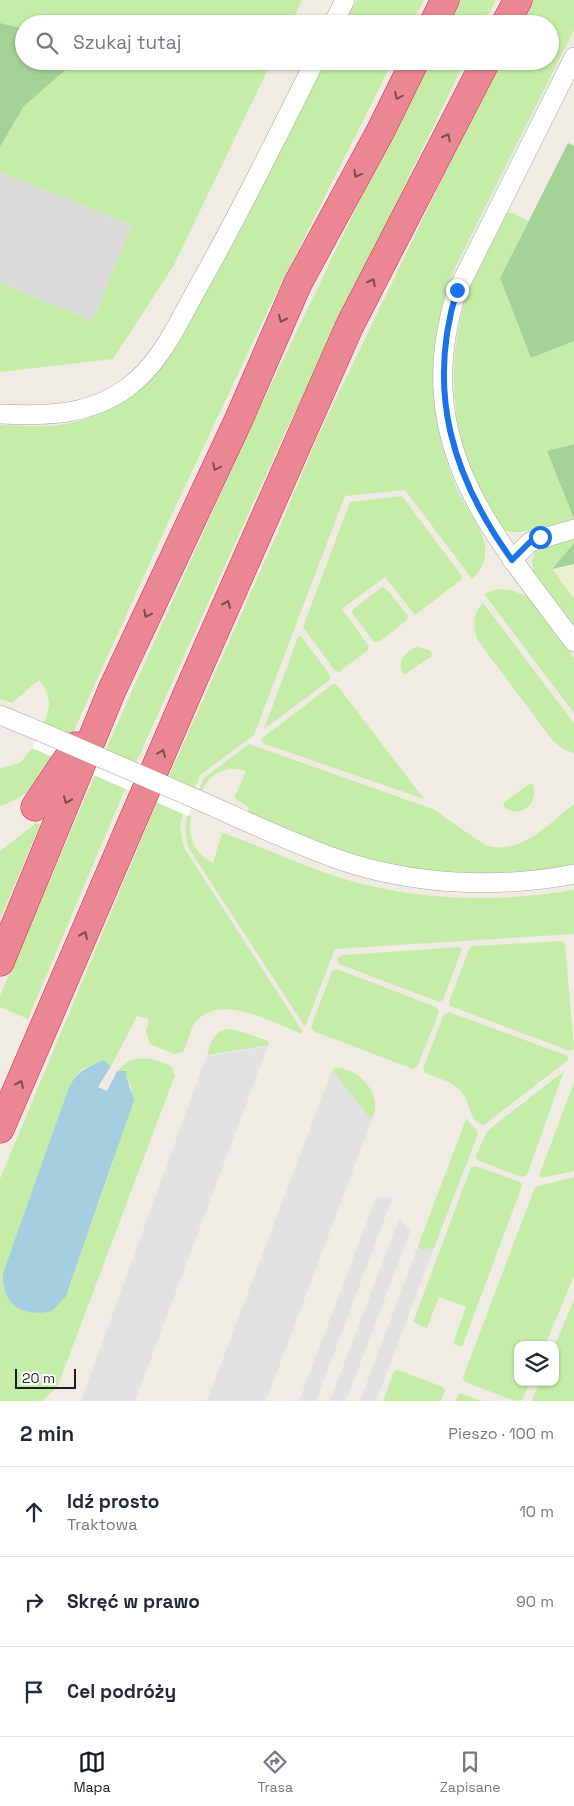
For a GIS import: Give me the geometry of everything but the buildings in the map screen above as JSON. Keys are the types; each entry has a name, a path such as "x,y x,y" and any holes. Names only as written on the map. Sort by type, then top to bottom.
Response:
{"highway":[{"path":"438,15 445,0"},
{"path":"510,15 518,0"},
{"path":"0,962 112,690 238,421 298,283 380,132 411,70"},
{"path":"0,1129 199,667 350,325 481,70"},
{"path":"35,807 112,690"}],"street":[{"path":"338,15 345,0"},
{"path":"574,57 457,290 447,328 443,377 444,400 453,449 478,508 512,560 574,642"},
{"path":"0,414 44,416 87,408 126,388 144,373 161,353 232,226 310,70"},
{"path":"512,560 530,542 574,529"},
{"path":"0,714 300,844 378,870 455,882 527,880 574,874"}],"shaded area":[{"path":"0,172 132,225 92,321 0,283"},
{"path":"268,1046 135,1401 81,1401 208,1052 210,1056"},
{"path":"332,1070 369,1117 373,1117 266,1401 207,1401"},
{"path":"377,1195 379,1198 393,1196 316,1401 299,1401"},
{"path":"399,1219 408,1229 411,1229 346,1401 330,1401"},
{"path":"418,1246 420,1250 434,1248 376,1401 360,1401"}],"green space":[{"path":"0,0 302,0 295,15 15,15 15,27 0,23"},
{"path":"357,0 424,0 416,15 349,15"},
{"path":"458,0 496,0 488,15 450,15"},
{"path":"530,0 574,0 574,30 559,60 559,15 522,15"},
{"path":"0,23 15,27 15,70 66,70 24,106 0,147"},
{"path":"66,70 268,70 174,265 113,359 0,372 0,283 92,321 132,225 0,172 0,147 24,106"},
{"path":"320,70 388,70 270,306 172,514 72,735 43,723 48,711 49,700 46,690 39,680 12,703 0,699 0,425 51,426 79,421 98,415 116,406 147,382 161,367 184,334"},
{"path":"423,70 461,70 284,435 136,763 106,749 253,422"},
{"path":"495,70 554,70 455,268 439,322 435,350 435,405 446,460 456,487 476,523 485,545 483,564 479,572 472,579 405,490 345,496 254,735 200,775 195,788 169,776 319,434"},
{"path":"568,143 574,146 574,341 531,358 500,278"},
{"path":"506,213 513,213 528,221 500,278 531,358 574,341 574,444 547,451 574,519 521,532 507,531 499,525 482,494 471,471 463,446 457,421 454,394 456,342 468,292"},
{"path":"574,444 574,519 547,451"},
{"path":"402,496 462,576 461,580 415,615 385,577 342,609 369,646 368,650 339,672 335,671 303,627 350,502"},
{"path":"574,538 574,543 552,569 574,599 574,626 533,571 532,560 536,549"},
{"path":"574,543 574,564 552,569"},
{"path":"574,564 574,599 552,569"},
{"path":"382,587 386,588 408,616 407,620 379,642 374,642 352,613 353,609"},
{"path":"496,589 512,590 528,597 574,658 574,713 484,594"},
{"path":"483,603 574,723 574,753 565,750 553,741 479,642 474,622 479,607"},
{"path":"301,636 330,675 330,680 264,729 298,637"},
{"path":"418,647 431,651 432,656 404,675 401,671 401,662 405,654"},
{"path":"333,684 337,685 424,799 262,743 261,739"},
{"path":"249,744 433,809 485,845 498,847 522,842 544,828 574,804 574,864 491,873 436,871 381,862 327,846 248,813 249,807 234,798 246,771 232,769 220,772 205,784 202,791 199,790 204,778"},
{"path":"32,748 58,759 26,793 10,803 0,806 0,768 20,763"},
{"path":"95,775 125,789 28,1019 0,1007 0,996"},
{"path":"529,784 533,784 534,797 528,807 517,812 505,808 503,803"},
{"path":"157,802 183,813 180,827 184,848 303,1032 302,1034 247,1012 218,1010 205,1014 195,1023 183,1052 174,1054 150,1044 146,1032 149,1019 137,1016 111,1066 103,1061 82,1069 74,1078 3,1273 3,1289 66,1296 112,1165 132,1089 126,1076 126,1071 117,1071 130,1061 142,1058 156,1060 171,1066 175,1075 60,1380 55,1389 42,1401 0,1401 0,1179"},
{"path":"187,815 191,817 191,838 197,850 213,863 222,833 320,871 382,889 446,897 478,898 510,897 574,890 574,934 335,949 305,1027 188,847 185,831"},
{"path":"36,823 40,825 0,919 0,851"},
{"path":"562,941 565,944 574,1049 570,1051 450,1006 449,1002 469,949 472,946"},
{"path":"459,947 462,949 443,1000 439,1002 339,964 337,959 342,955"},
{"path":"337,969 436,1007 439,1012 417,1067 413,1069 313,1031 311,1027 332,971"},
{"path":"449,1012 568,1056 568,1060 484,1125 479,1123 475,1120 461,1091 449,1082 425,1073 423,1069 444,1014"},
{"path":"225,1029 237,1030 268,1041 269,1045 208,1055 209,1046 213,1039"},
{"path":"335,1068 352,1072 367,1084 375,1100 372,1118 369,1117 333,1073 332,1070"},
{"path":"564,1071 527,1175 522,1177 477,1160 476,1156 487,1131"},
{"path":"574,1082 574,1171 541,1178 539,1176"},
{"path":"466,1119 477,1130 478,1134 434,1248 420,1250 418,1246"},
{"path":"476,1166 520,1182 522,1186 462,1347 453,1344 466,1307 439,1297 427,1328 413,1322 471,1167"},
{"path":"574,1177 574,1276 547,1341 514,1341 514,1386 528,1386 522,1400 515,1401 465,1382 463,1377 535,1187"},
{"path":"574,1299 574,1401 532,1401 538,1386 559,1386 559,1341 557,1341"},
{"path":"398,1370 443,1387 445,1391 441,1401 383,1401 394,1371"},
{"path":"460,1393 481,1401 454,1401"}],"water":[{"path":"103,1060 111,1066 98,1087 107,1091 117,1071 126,1071 134,1100 66,1296 52,1311 32,1313 16,1307 10,1301 3,1284 3,1273 71,1083 78,1074"}],"pier":[{"path":"43,723 200,790 188,816 32,748"}],"route":[{"path":"457,290 447,328 443,377 446,419 453,449 464,480 478,508 512,560 530,542 540,537"}]}
